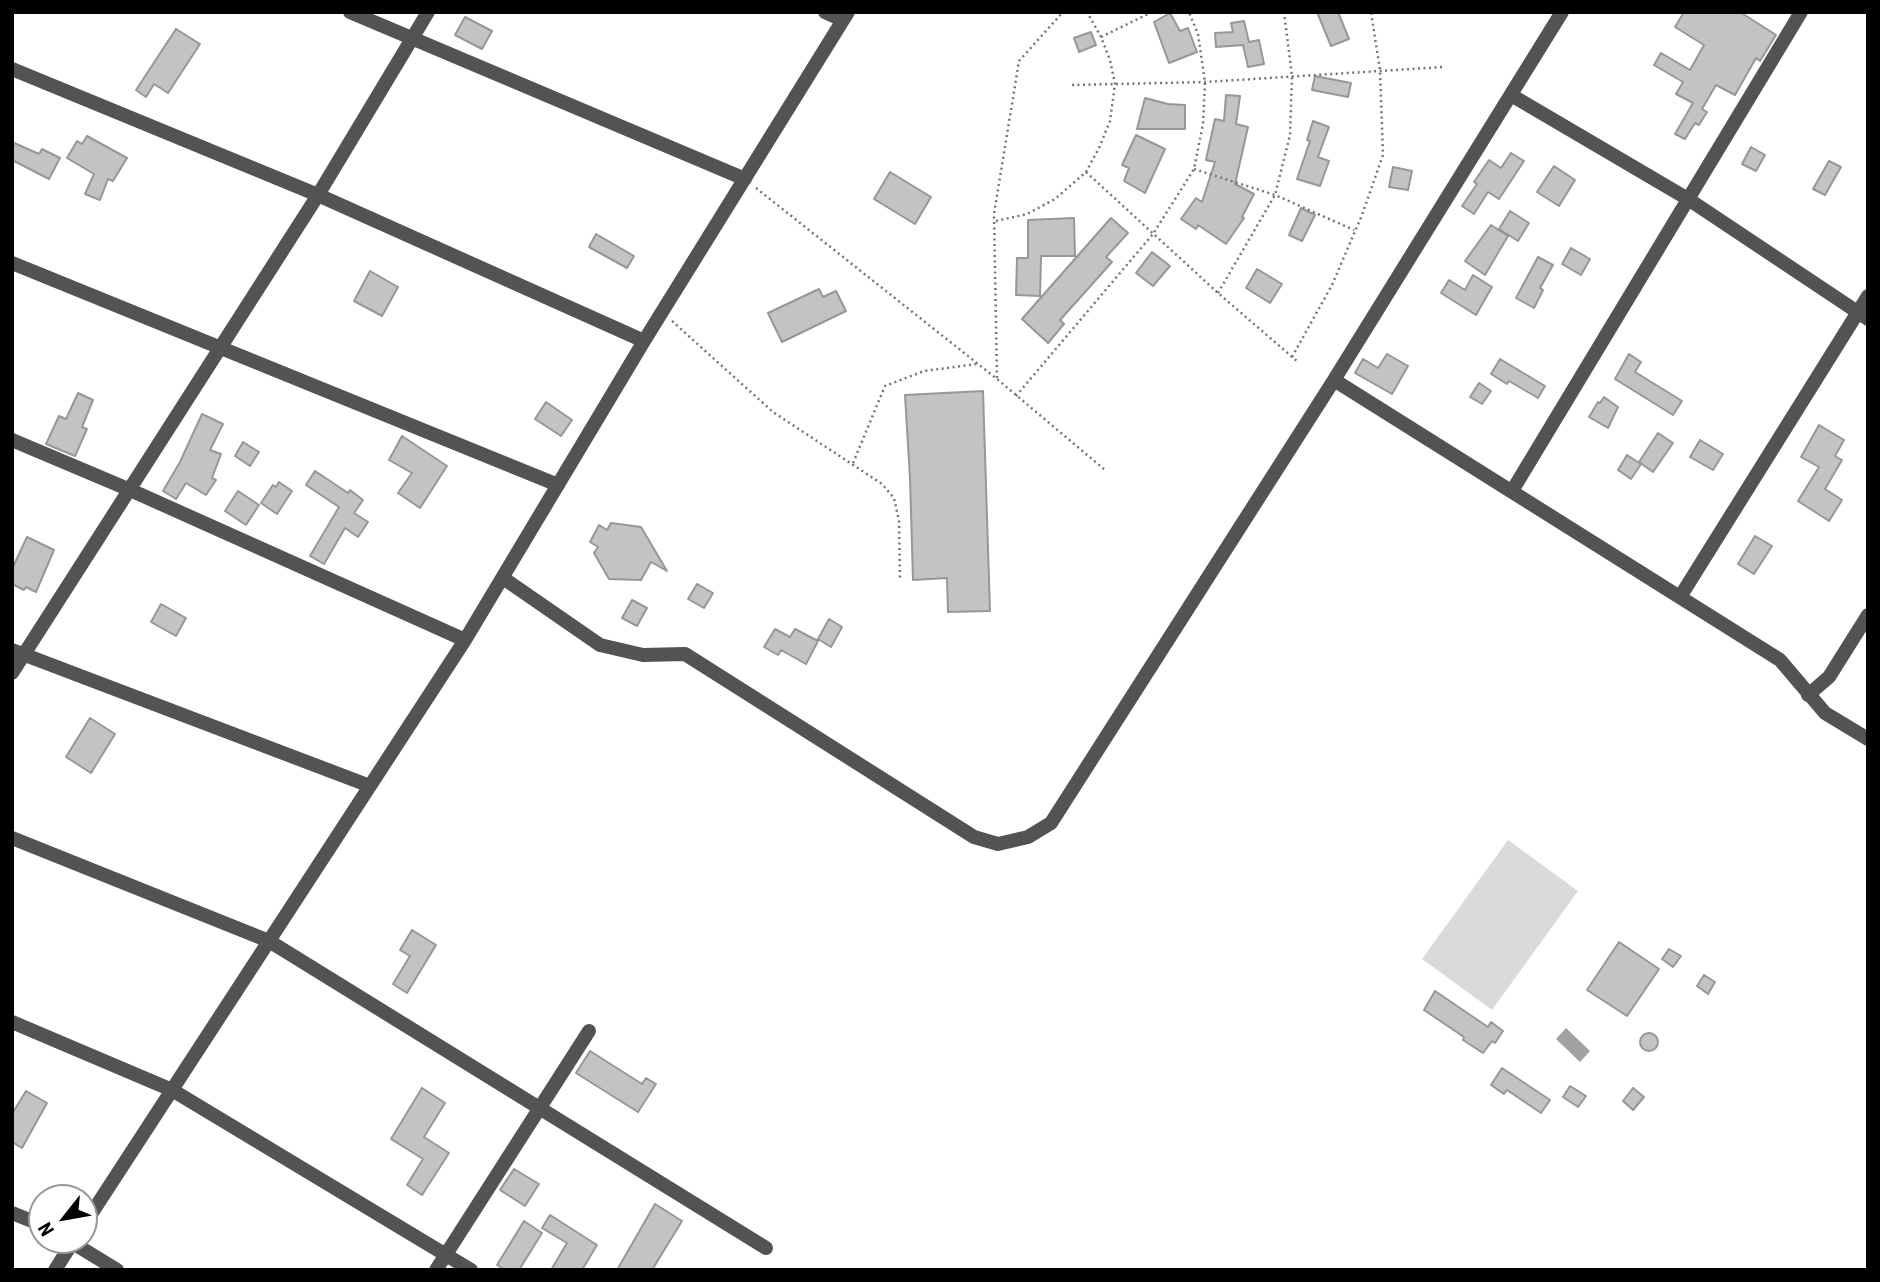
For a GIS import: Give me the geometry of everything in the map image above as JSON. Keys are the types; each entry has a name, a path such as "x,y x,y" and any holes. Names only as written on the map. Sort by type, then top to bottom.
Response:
{"street":[{"path":"350,12 745,179"},
{"path":"12,673 18,652 128,489 318,195 428,12"},
{"path":"98,1204 465,640 644,341 845,16 825,12"},
{"path":"503,578 600,645 643,655 685,654 974,837 998,844 1028,837 1051,823 1334,380 1562,12"},
{"path":"1512,491 1801,12"},
{"path":"12,69 318,195 644,341"},
{"path":"1511,95 1688,199 1862,316"},
{"path":"12,263 558,485"},
{"path":"1680,597 1862,316 1868,296"},
{"path":"1334,380 1780,660 1825,713 1868,738"},
{"path":"12,440 465,640"},
{"path":"1808,695 1829,677 1868,615"},
{"path":"18,652 370,786"},
{"path":"12,838 269,941 766,1248"},
{"path":"12,1021 172,1090 471,1270"},
{"path":"436,1270 589,1031"},
{"path":"55,1270 64,1254"},
{"path":"92,1254 117,1270"}],"path":[{"path":"997,379 994,222 1019,61 1063,12"},
{"path":"994,222 1027,214 1055,198 1086,172 1099,148 1110,121 1115,84 1110,60 1087,12"},
{"path":"1101,37 1152,12"},
{"path":"1016,396 1153,234 1194,169 1203,124 1205,82 1198,34 1189,12"},
{"path":"1218,293 1275,195 1290,135 1293,76 1284,12"},
{"path":"1292,356 1332,285 1356,230 1383,155 1380,70 1371,12"},
{"path":"1072,85 1205,82 1443,67"},
{"path":"1194,169 1275,195 1356,230"},
{"path":"1086,172 1298,362"},
{"path":"745,179 997,379 1105,470"},
{"path":"662,313 773,412 882,484 894,498 899,521 900,580"},
{"path":"852,464 885,386 924,371 977,364"}],"shaded area":[{"path":"1508,840 1578,891 1492,1010 1422,959"},
{"path":"1566,1028 1590,1051 1580,1062 1556,1039"}],"building":[{"path":"1317,12 1338,12 1349,39 1331,46"},
{"path":"1684,12 1740,12 1776,35 1760,61 1756,58 1735,95 1716,85 1702,109 1707,112 1699,125 1695,123 1685,139 1675,134 1693,103 1676,94 1683,82 1654,65 1661,53 1690,70 1704,45 1675,27"},
{"path":"1170,13 1180,31 1188,28 1197,52 1169,63 1154,22"},
{"path":"465,17 492,31 482,49 455,35"},
{"path":"1244,21 1249,42 1259,40 1264,64 1248,67 1243,45 1216,47 1215,33 1233,32 1231,23"},
{"path":"176,29 200,44 168,93 154,84 146,97 136,90"},
{"path":"1091,32 1096,45 1079,52 1074,38"},
{"path":"1315,76 1351,83 1348,97 1312,90"},
{"path":"1226,95 1240,96 1236,124 1248,127 1235,184 1254,194 1242,217 1244,218 1226,244 1198,225 1196,229 1181,219 1196,198 1202,202 1215,162 1206,160 1215,119 1224,121"},
{"path":"1145,98 1185,105 1185,129 1137,129"},
{"path":"1313,121 1329,127 1318,157 1329,161 1320,186 1297,179 1310,141 1307,140"},
{"path":"1136,135 1165,149 1145,193 1124,181 1129,168 1122,165"},
{"path":"87,136 127,158 113,181 108,179 100,200 85,194 94,174 67,158 77,141 82,144"},
{"path":"12,142 39,154 42,149 60,158 49,179 12,160"},
{"path":"1751,147 1765,155 1756,171 1742,164"},
{"path":"1511,153 1524,161 1499,199 1488,192 1474,214 1462,206 1489,160 1501,168"},
{"path":"1829,161 1841,167 1825,195 1813,189"},
{"path":"1554,166 1575,180 1559,206 1537,192"},
{"path":"1393,167 1412,171 1408,190 1389,187"},
{"path":"890,172 931,197 915,224 874,199"},
{"path":"1301,208 1315,215 1302,241 1289,235"},
{"path":"1510,211 1529,223 1518,241 1499,229"},
{"path":"1074,218 1075,256 1041,256 1040,296 1016,295 1017,258 1028,258 1028,220"},
{"path":"1111,218 1128,233 1106,257 1112,262 1060,320 1064,324 1048,343 1022,319"},
{"path":"1491,225 1508,236 1485,275 1465,261"},
{"path":"596,234 634,256 627,268 589,247"},
{"path":"1571,248 1590,259 1581,275 1562,264"},
{"path":"1152,252 1170,266 1153,286 1136,273"},
{"path":"1538,257 1553,265 1540,288 1543,290 1534,308 1516,298"},
{"path":"1257,269 1282,284 1270,303 1246,288"},
{"path":"370,271 398,287 382,316 354,301"},
{"path":"1473,275 1492,287 1476,315 1441,293 1449,280 1465,290"},
{"path":"819,289 823,297 836,291 846,311 782,342 768,313"},
{"path":"1387,354 1408,366 1392,394 1355,373 1363,359 1378,368"},
{"path":"1629,354 1641,362 1635,372 1682,401 1673,415 1615,379"},
{"path":"1500,359 1545,386 1538,398 1491,374"},
{"path":"1479,383 1491,391 1482,404 1470,397"},
{"path":"983,391 990,611 948,612 947,578 913,580 905,395"},
{"path":"78,393 93,400 82,427 87,429 75,456 46,444 59,416 66,419"},
{"path":"1604,397 1618,407 1608,428 1589,417"},
{"path":"546,402 572,420 561,436 535,419"},
{"path":"202,414 223,424 210,450 221,454 212,478 216,480 206,495 186,483 176,499 163,491"},
{"path":"1819,425 1844,440 1835,456 1842,460 1825,489 1842,500 1829,521 1798,501 1819,467 1801,457"},
{"path":"1658,433 1673,443 1653,472 1639,462"},
{"path":"402,436 447,466 420,508 398,493 412,473 389,460"},
{"path":"1700,440 1723,454 1713,470 1690,457"},
{"path":"243,442 259,452 250,466 235,456"},
{"path":"1627,455 1641,464 1631,479 1618,470"},
{"path":"315,471 363,500 354,513 368,522 358,537 345,528 324,564 310,556 339,507 306,485"},
{"path":"279,482 292,491 277,514 261,503 273,485 276,487"},
{"path":"238,491 259,505 246,525 225,511"},
{"path":"611,523 641,527 667,571 651,562 641,580 609,579 594,553 598,547 590,542 599,525 607,530"},
{"path":"1755,536 1772,546 1754,574 1738,564"},
{"path":"27,537 54,550 36,592 12,584 12,569"},
{"path":"697,584 713,593 704,608 688,599"},
{"path":"632,600 647,608 637,626 622,618"},
{"path":"161,604 186,618 176,636 151,622"},
{"path":"829,619 842,627 831,647 818,639"},
{"path":"775,629 790,637 795,629 818,641 806,664 781,650 778,655 764,647"},
{"path":"90,718 115,734 91,773 66,757"},
{"path":"412,930 436,945 407,993 393,984 410,956 400,950"},
{"path":"1619,942 1659,969 1627,1016 1587,990"},
{"path":"1669,949 1681,956 1673,967 1662,959"},
{"path":"1704,975 1715,982 1708,994 1697,986"},
{"path":"1435,991 1488,1027 1491,1022 1503,1031 1495,1043 1492,1041 1483,1053 1424,1010"},
{"path":"1645,1033 1653,1033 1658,1042 1656,1049 1645,1051 1640,1046 1640,1038"},
{"path":"590,1051 642,1084 646,1078 656,1084 638,1112 576,1073"},
{"path":"1502,1068 1550,1100 1541,1113 1507,1090 1504,1094 1491,1085"},
{"path":"1570,1086 1586,1096 1578,1107 1563,1097"},
{"path":"422,1088 445,1103 424,1137 449,1153 422,1195 407,1185 423,1159 391,1139"},
{"path":"1633,1088 1644,1097 1633,1110 1623,1101"},
{"path":"26,1091 47,1103 22,1148 12,1142 12,1114"},
{"path":"514,1169 539,1184 525,1206 500,1190"},
{"path":"655,1204 682,1221 652,1270 617,1270"},
{"path":"550,1215 597,1245 582,1270 551,1270 567,1243 542,1228"},
{"path":"524,1221 542,1233 519,1270 505,1270 497,1265"}]}
